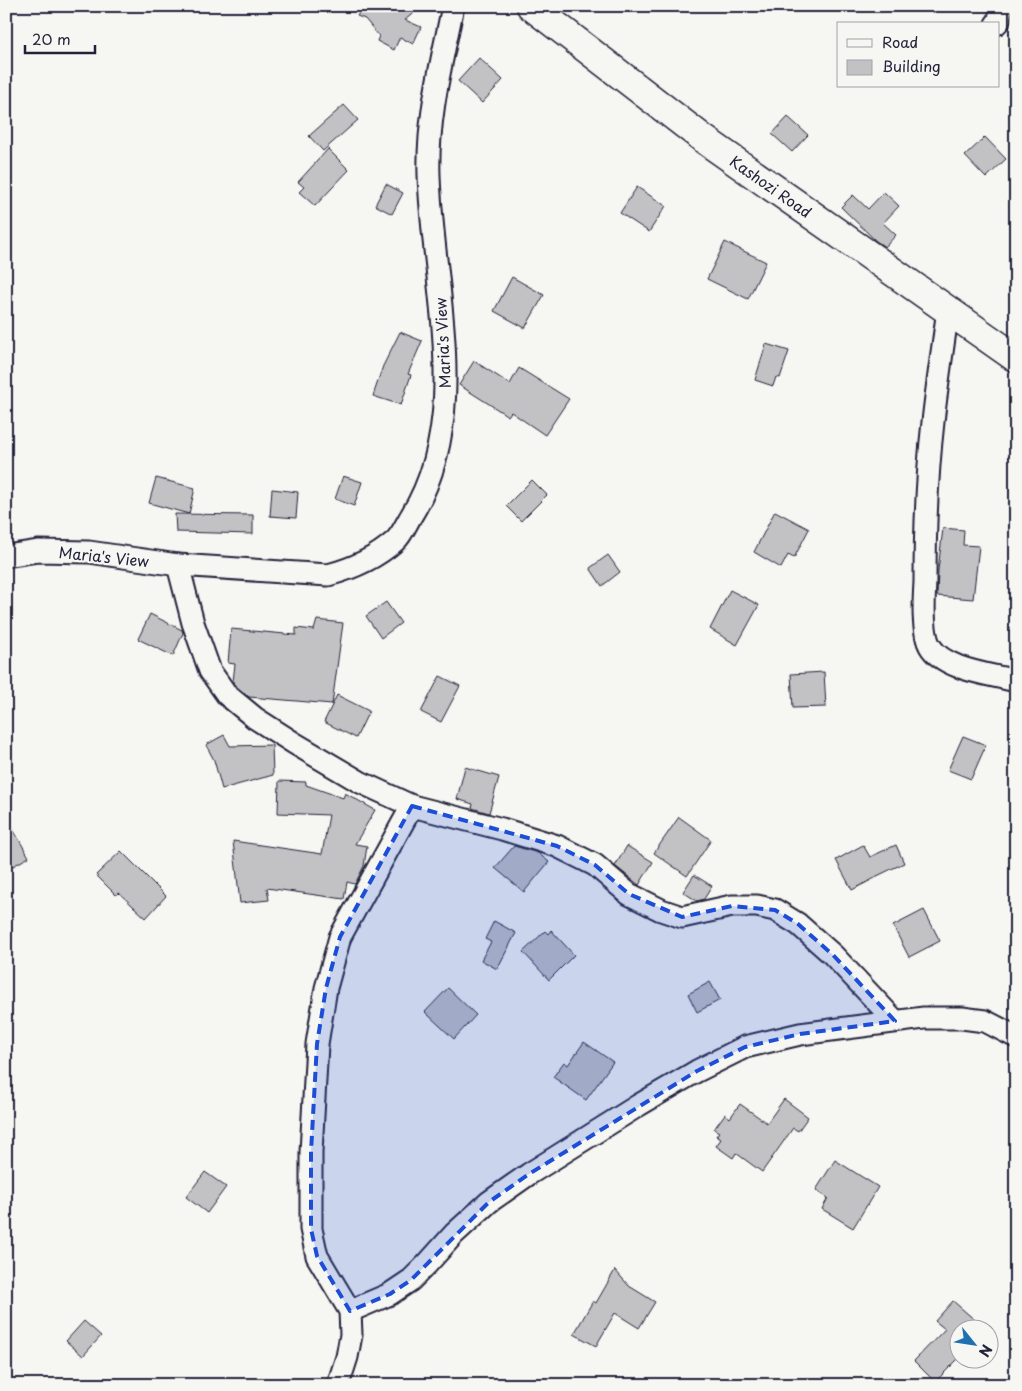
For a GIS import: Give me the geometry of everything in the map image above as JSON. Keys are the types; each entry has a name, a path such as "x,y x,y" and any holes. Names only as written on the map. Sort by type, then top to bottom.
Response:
{"main road":[{"name":"Kashozi Road","path":"531,6 705,140 1016,358"}],"street":[{"name":"Maria's View","path":"6,556 38,551 89,552 178,565 328,575 341,572 376,555 396,540 422,499 437,452 445,402 445,353 428,174 435,100 453,6"},
{"path":"998,22 1001,6"},
{"path":"948,309 933,423 925,534 924,600 926,635 936,654 952,665 1016,681"},
{"path":"178,565 210,671 227,695 255,718 294,744 360,782 412,806 502,829 557,846 596,865 629,894 661,910 682,917 732,906 757,906 776,910 798,924 833,954 895,1021"},
{"path":"338,1385 350,1342 350,1311 317,1256 311,1229 311,1152 317,1044 326,988 340,936 412,806"},
{"path":"350,1311 390,1294 411,1280 454,1234 489,1202 529,1174 639,1105 697,1071 745,1047 800,1034 924,1018 962,1018 985,1021 1016,1038"}],"highlighted area":[{"path":"412,806 557,846 595,865 629,894 682,917 732,906 775,910 798,924 833,955 895,1021 800,1034 745,1047 697,1071 529,1174 489,1202 411,1280 390,1294 350,1311 317,1256 311,1229 311,1152 317,1044 326,988 340,937"}],"building":[{"path":"353,6 422,6 405,20 421,27 413,44 400,37 394,50 377,41 379,36 365,19 357,16 359,13"},
{"path":"479,58 503,80 482,103 458,81"},
{"path":"344,105 358,120 323,151 309,136"},
{"path":"788,117 808,135 792,152 772,134"},
{"path":"985,137 1006,159 986,178 965,156"},
{"path":"328,149 349,170 315,206 299,192 304,187 298,182"},
{"path":"386,184 403,193 392,214 375,205"},
{"path":"637,187 666,206 649,232 620,213"},
{"path":"884,192 899,206 883,223 896,235 885,247 876,241 841,207 853,195 868,209"},
{"path":"725,242 766,262 748,299 707,279"},
{"path":"512,277 544,295 525,328 494,311"},
{"path":"400,332 422,341 408,374 411,375 401,405 373,396 383,366"},
{"path":"766,344 789,351 780,378 776,377 773,386 755,380"},
{"path":"474,361 510,384 519,368 569,399 545,435 511,412 508,416 459,385"},
{"path":"343,476 362,482 354,506 335,499"},
{"path":"156,478 195,488 189,514 149,503"},
{"path":"532,480 547,495 521,521 506,506"},
{"path":"272,489 298,492 296,518 270,516"},
{"path":"775,511 809,529 794,558 788,555 781,568 754,552"},
{"path":"175,514 253,515 253,534 176,532"},
{"path":"943,528 964,530 963,545 979,546 973,599 937,596"},
{"path":"608,555 620,572 602,586 590,568"},
{"path":"730,590 759,605 737,645 710,629"},
{"path":"386,602 401,623 381,638 366,616"},
{"path":"150,614 182,630 183,633 173,656 138,639"},
{"path":"317,620 343,623 332,704 249,697 236,686 233,682 235,664 228,663 231,629 296,635 296,628 314,630"},
{"path":"824,672 826,707 793,708 791,674"},
{"path":"440,676 460,686 441,722 421,712"},
{"path":"337,695 369,711 356,738 324,722"},
{"path":"224,735 230,746 272,745 273,775 222,789 214,760 206,745"},
{"path":"963,736 986,745 971,779 948,770"},
{"path":"465,767 499,777 489,813 472,808 473,804 457,799"},
{"path":"279,781 306,782 306,785 343,798 345,793 375,810 355,844 367,846 364,866 355,884 347,882 344,899 267,888 269,900 240,903 233,841 322,854 329,815 278,813"},
{"path":"6,817 29,857 6,870"},
{"path":"679,817 711,840 687,876 654,853"},
{"path":"863,845 870,857 896,845 904,863 852,890 836,860"},
{"path":"514,846 538,853 549,862 524,892 495,868"},
{"path":"627,846 653,862 639,885 615,866"},
{"path":"121,851 166,896 146,918 119,893 116,895 96,875"},
{"path":"694,875 712,886 704,899 697,901 683,892"},
{"path":"924,910 940,941 909,957 893,926"},
{"path":"494,921 516,933 497,969 481,960 491,942 485,939"},
{"path":"551,930 574,955 549,980 523,952 545,931 548,934"},
{"path":"710,982 720,1000 697,1012 688,994"},
{"path":"448,988 476,1015 454,1039 425,1012"},
{"path":"584,1042 613,1062 586,1100 553,1077 564,1062 568,1065"},
{"path":"784,1099 808,1117 798,1131 793,1128 762,1172 736,1153 733,1158 716,1146 721,1139 716,1136 719,1132 714,1129 725,1114 730,1118 740,1104 767,1123"},
{"path":"835,1160 878,1187 853,1228 822,1209 828,1198 816,1190"},
{"path":"205,1172 226,1187 207,1213 186,1197"},
{"path":"615,1270 629,1286 655,1302 639,1328 615,1313 596,1346 574,1334 593,1301 596,1303"},
{"path":"953,1301 973,1318 950,1318 950,1367 935,1382 914,1361 945,1329 935,1321"},
{"path":"84,1321 101,1336 83,1356 66,1341"}]}
